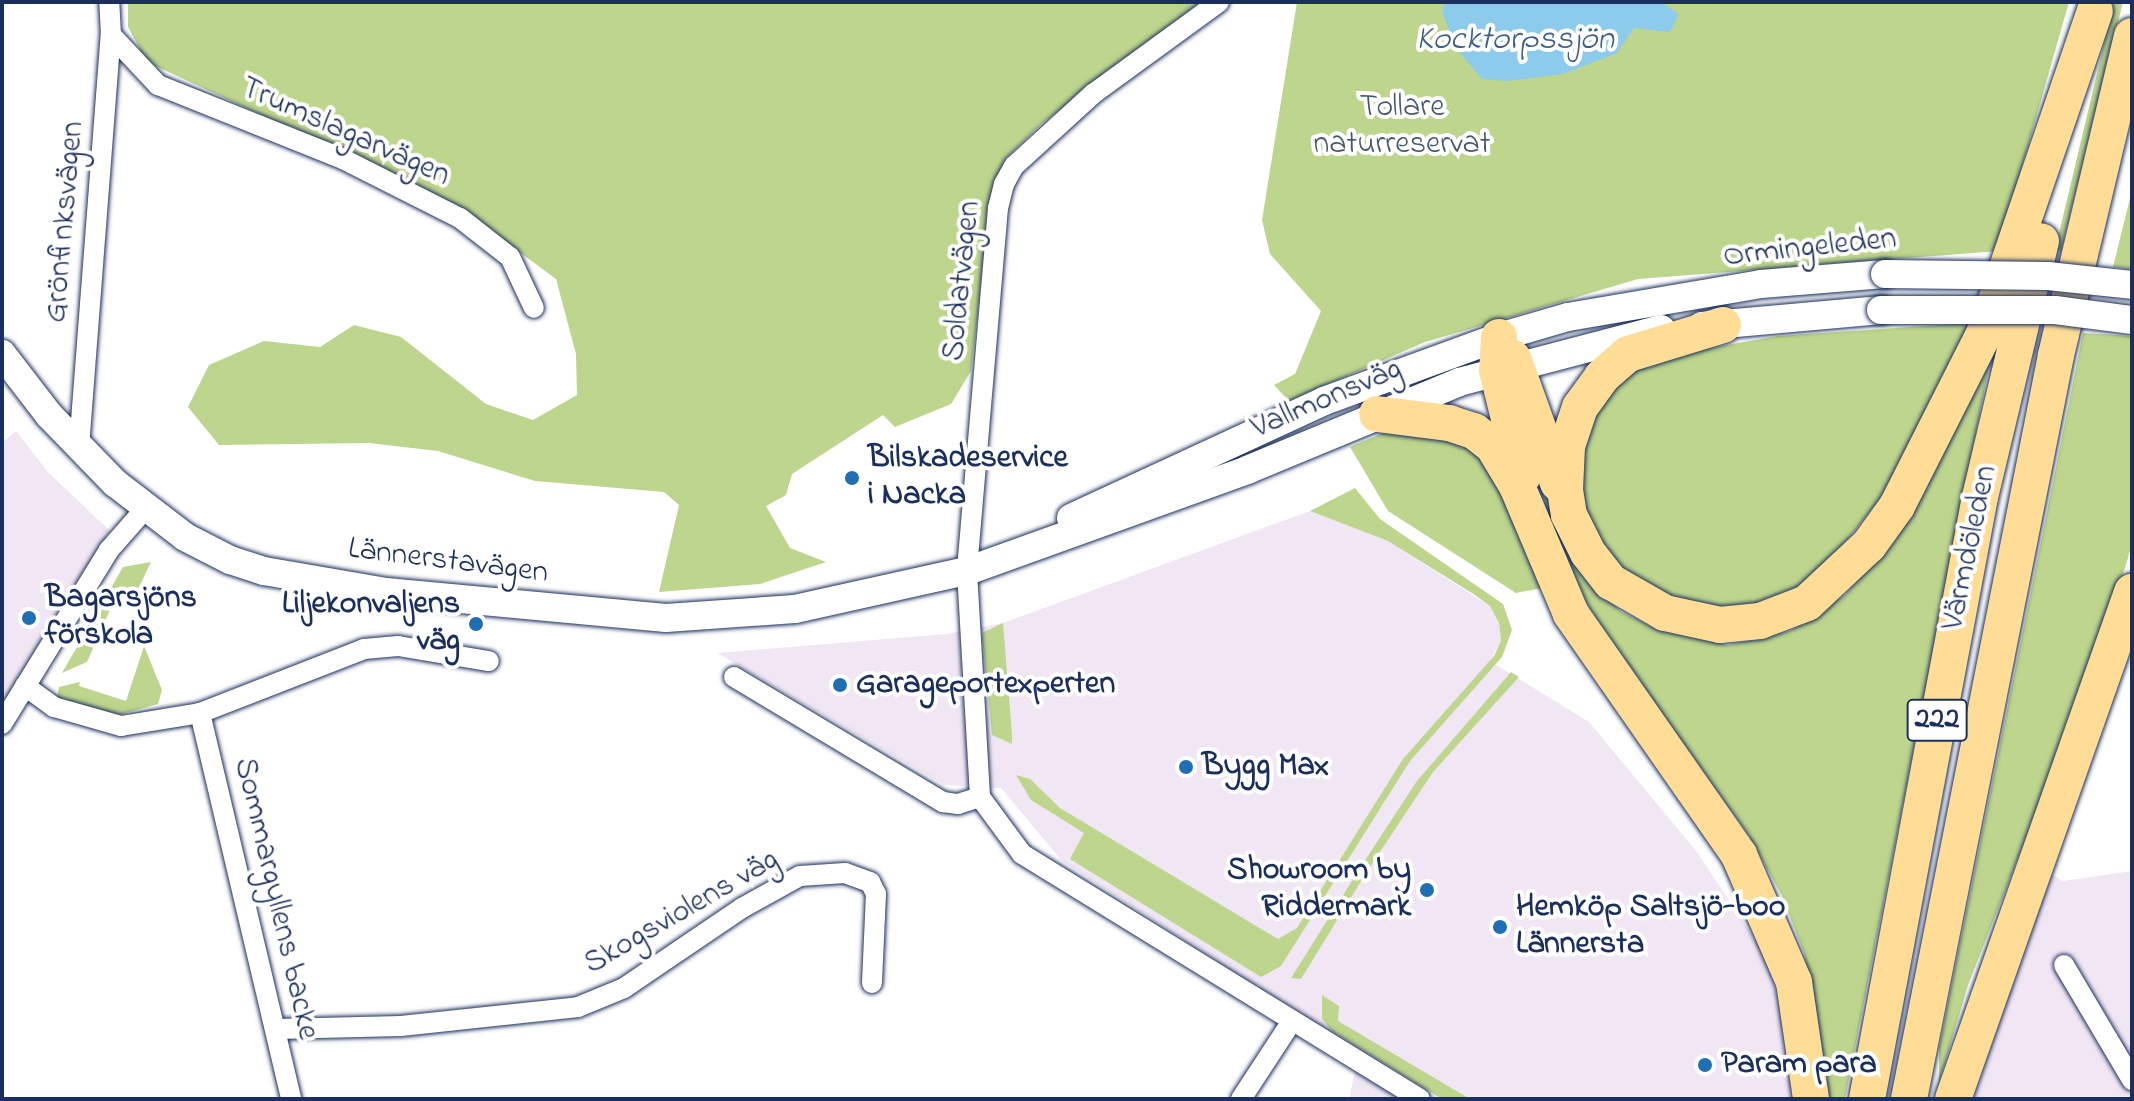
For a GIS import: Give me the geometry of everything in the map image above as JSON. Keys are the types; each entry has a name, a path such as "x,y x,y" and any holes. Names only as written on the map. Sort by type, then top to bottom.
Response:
{"highway":[{"path":"1504,358 1569,515 1611,582 1665,613 1720,625 1760,621 1807,603 1837,578 1897,506 1985,332 2096,6"},
{"name":"Värmdöleden","path":"1867,1099 1980,497 2096,6"},
{"name":"Värmdöleden","path":"1909,1099 2053,371 2132,36"},
{"path":"1569,515 1567,446 1580,407 1602,377 1628,354 1723,325"},
{"path":"1504,358 1540,545"},
{"path":"1377,414 1416,416 1474,431 1493,446 1517,486 1571,614 1739,855 1794,982 1811,1099"},
{"path":"1953,1099 2132,592"}],"main road":[{"name":"Ormingeleden","path":"1504,358 1568,317 1761,284 1885,274 2048,276 2132,285"},
{"name":"Ormingeleden","path":"1723,325 1881,310 2055,310 2132,320"},
{"name":"Vallmonsväg","path":"967,571 1247,470 1504,358 1660,329 1723,325"},
{"name":"Lännerstavägen","path":"2,354 79,447 145,509 185,537 264,571 400,594 666,618 795,609 967,571"},
{"path":"967,571 1144,480 1324,401 1504,358"}],"street":[{"name":"Grönfinksvägen","path":"79,447 111,35 109,2"},
{"name":"Soldatvägen","path":"980,797 967,571 998,208 1004,184 1014,166 1094,93 1219,2"},
{"name":"Trumslagarvägen","path":"111,35 158,85 343,159 460,218 510,257 534,308"},
{"path":"2,724 109,550 145,509"},
{"path":"25,686 54,707 107,725 200,713 364,649 398,646 489,661"},
{"path":"734,677 943,802 958,804 980,797 1022,854 1420,1099"},
{"name":"Sommargyllens backe","path":"200,713 277,1029 291,1099"},
{"name":"Skogsviolens väg","path":"277,1029 401,1026 578,1007 624,988 742,908 800,876 845,873 870,882 876,894 872,983"},
{"path":"2064,965 2132,1080"},
{"path":"1241,1099 1292,1021"}],"shaded area":[{"name":"Bagarsjöns förskola","path":"16,431 48,472 110,531 2,704 2,443"},
{"path":"1310,511 1388,541 1490,606 1499,623 1501,641 1490,661 1589,722 1697,852 1764,953 1785,1020 1795,1099 1349,1099 1359,1053 1062,861 1001,788 944,785 717,653 947,634 1003,623"},
{"path":"2045,870 2063,881 2132,871 2132,1099 1966,1099"}],"green space":[{"path":"128,2 1202,2 1041,124 1006,158 991,196 971,371 951,404 895,427 883,415 792,474 786,495 766,506 790,548 826,562 760,584 659,592 679,505 664,492 535,481 438,451 369,443 219,445 188,407 209,365 264,341 320,347 354,325 401,337 486,404 533,420 577,395 576,354 556,279 454,204 147,62 128,27"},
{"name":"Tollare naturreservat","path":"1297,2 2069,2 1998,251 1638,279 1425,342 1289,401 1274,385 1295,374 1321,311 1270,254 1262,220"},
{"path":"2114,2 2123,2 2061,251 2055,250"},
{"path":"2132,190 2132,269 2113,267"},
{"path":"1970,323 1907,455 1877,503 1817,577 1786,595 1755,608 1697,608 1624,574 1588,524 1579,488 1585,428 1600,402 1639,366 1670,355 1778,336"},
{"path":"2083,333 2132,336 2132,544 2103,642 1968,985 1939,1083 1939,1048"},
{"path":"1994,341 1845,1099 1829,1099 1804,953 1782,896 1748,834 1607,638 1579,589 1555,538 1511,394 1584,574 1620,611 1658,630 1728,645 1790,631 1845,595 1869,568"},
{"path":"1400,426 1481,446 1547,587 1516,593 1388,511 1350,447"},
{"path":"1355,488 1380,519 1503,604 1512,630 1502,657 1410,761 1281,966 1261,977 1070,859 1084,833 1031,800 1016,775 1030,779 1060,808 1278,939 1297,928 1403,759 1494,656 1501,641 1499,623 1490,606 1475,595 1388,541 1310,511"},
{"path":"151,562 133,600 120,597 110,610 87,662 62,673 123,567"},
{"path":"1003,623 1012,744 992,735 982,633"},
{"path":"144,646 162,690 158,704 118,715 57,698 59,687 80,682 79,686 126,701"},
{"path":"1511,672 1519,677 1433,772 1366,873 1360,868 1417,781"},
{"path":"1357,873 1363,878 1301,979 1291,978"},
{"path":"1322,995 1339,1006 1338,1021 1470,1099 1442,1099 1332,1031 1322,1019"}],"water":[{"name":"Kocktorpssjön","path":"1445,2 1661,2 1679,14 1670,32 1634,28 1617,53 1563,74 1507,81 1482,79 1455,47 1442,11"}],"place":[{"name":"Bilskadeservice i Nacka","path":"852,478"},
{"name":"Bagarsjöns förskola","path":"29,618"},
{"name":"Liljekonvaljens väg","path":"476,624"},
{"name":"Garageportexperten","path":"840,685"},
{"name":"Bygg Max","path":"1186,767"},
{"name":"Showroom by Riddermark","path":"1427,890"},
{"name":"Hemköp Saltsjö-boo Lännersta","path":"1500,927"},
{"name":"Param para","path":"1705,1065"}]}
